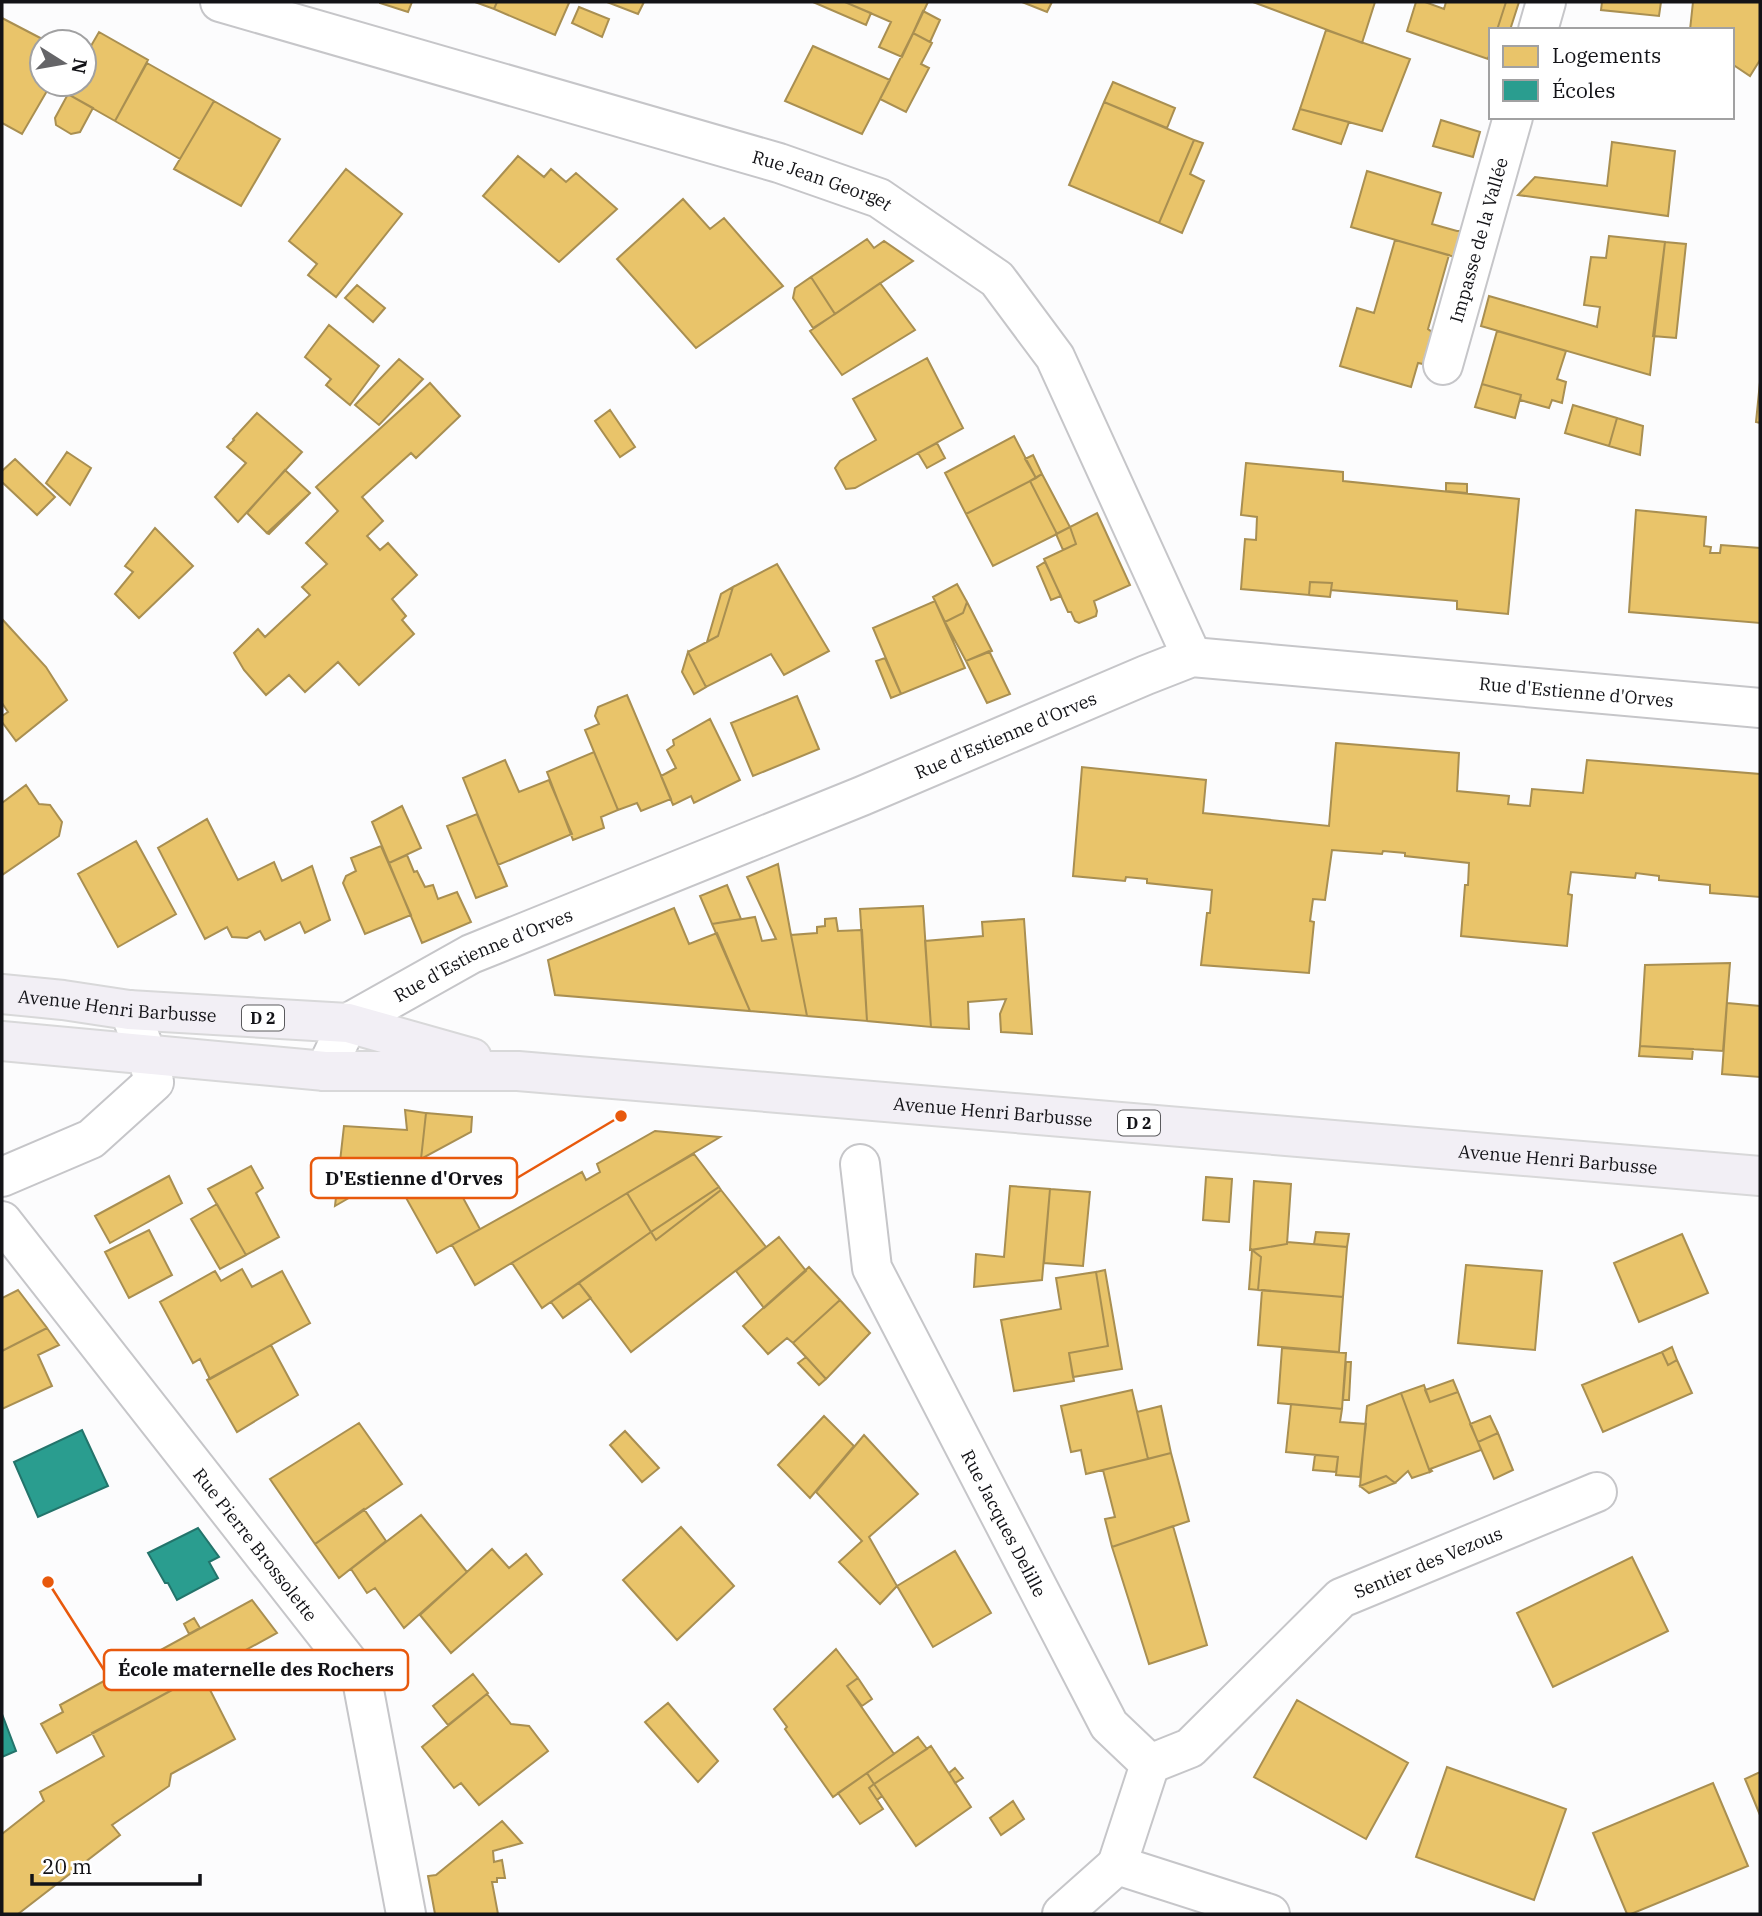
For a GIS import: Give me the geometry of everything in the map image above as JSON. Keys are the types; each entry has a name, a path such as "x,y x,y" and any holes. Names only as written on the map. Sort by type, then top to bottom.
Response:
{"main road":[{"name":"Avenue Henri Barbusse","path":"2,994 129,1010 348,1023 518,1071"},
{"name":"Avenue Henri Barbusse","path":"2,1041 325,1071 518,1071 1760,1176"}],"street":[{"name":"Rue Jean Georget","path":"220,2 779,163 879,198 997,279 1055,358 1192,657"},
{"path":"1539,28 1546,2"},
{"name":"Impasse de la Vallée","path":"1443,365 1512,119"},
{"name":"Rue d'Estienne d'Orves","path":"348,1023 471,954 862,796 1192,657 1760,708"},
{"path":"2,1177 91,1139 154,1083 147,1055 129,1010"},
{"path":"325,1071 348,1023"},
{"name":"Rue Jacques Delille","path":"860,1164 872,1268 1109,1725 1150,1764"},
{"name":"Rue Pierre Brossolette","path":"2,1221 362,1680 406,1914"},
{"name":"Sentier des Vezous","path":"1150,1764 1190,1748 1341,1598 1597,1492"},
{"path":"1062,1914 1117,1866 1150,1764"},
{"path":"1117,1866 1270,1914"}],"building: Logements":[{"path":"380,2 412,2 408,12"},
{"path":"475,2 497,2 494,9"},
{"path":"497,2 569,3 555,35 494,9"},
{"path":"607,2 644,2 638,14"},
{"path":"813,2 845,2 871,13 866,25"},
{"path":"845,2 928,2 902,57 879,47 891,22"},
{"path":"1022,2 1052,2 1047,12"},
{"path":"1253,2 1375,2 1362,43"},
{"path":"1416,2 1425,2 1444,9 1446,2 1506,2 1498,28 1489,28 1488,59 1407,31"},
{"path":"1506,2 1519,2 1511,28 1498,28"},
{"path":"1602,2 1661,2 1659,16 1601,10"},
{"path":"1693,2 1760,2 1760,60 1750,76 1734,65 1734,28 1690,28"},
{"path":"579,7 609,19 602,37 572,23"},
{"path":"923,11 940,20 930,42 913,33"},
{"path":"2,18 28,32 28,98 43,98 22,134 2,123"},
{"path":"1326,30 1410,59 1382,131 1300,109"},
{"path":"913,33 932,43 921,64 929,68 906,112 880,99"},
{"path":"98,34 148,60 115,121 75,98 98,98"},
{"path":"813,46 890,80 862,134 785,101"},
{"path":"147,63 214,101 180,159 115,121"},
{"path":"1113,82 1175,108 1167,128 1104,102"},
{"path":"66,98 75,98 93,108 80,132 71,134 56,125 55,118"},
{"path":"214,101 280,139 241,206 174,169"},
{"path":"1104,102 1194,140 1159,223 1069,185"},
{"path":"1300,109 1349,122 1341,144 1293,129"},
{"path":"1441,120 1480,132 1473,157 1433,146"},
{"path":"1194,140 1203,143 1190,174 1204,181 1182,233 1159,223"},
{"path":"1612,142 1675,151 1668,216 1518,195 1535,177 1607,186"},
{"path":"518,156 544,177 551,169 566,182 576,173 617,209 559,262 483,196"},
{"path":"346,169 402,214 336,297 308,275 317,264 289,241"},
{"path":"1367,171 1441,193 1432,224 1457,231 1473,231 1465,260 1351,227"},
{"path":"683,199 710,229 724,218 783,286 696,348 617,259"},
{"path":"1609,236 1665,242 1650,375 1481,326 1489,296 1597,327 1600,307 1584,305 1591,257 1606,258"},
{"path":"867,239 874,248 884,241 913,261 835,314 811,277"},
{"path":"1395,240 1449,255 1428,329 1432,332 1423,364 1418,363 1411,387 1340,366 1357,308 1374,313"},
{"path":"1665,242 1686,244 1676,338 1653,336"},
{"path":"811,277 835,314 813,328 793,298 795,288"},
{"path":"880,283 915,330 842,375 810,331"},
{"path":"357,285 385,308 373,322 345,298"},
{"path":"329,325 379,366 350,405 326,385 331,379 305,357"},
{"path":"1497,331 1566,351 1557,379 1566,382 1562,403 1552,400 1549,408 1520,400 1521,395 1482,384"},
{"path":"927,358 963,428 855,488 846,489 835,468 840,461 876,440 853,399"},
{"path":"399,359 423,379 379,425 355,405"},
{"path":"1760,382 1760,423 1756,422"},
{"path":"430,383 460,416 416,458 411,453 362,497 383,521 367,536 380,550 388,543 417,575 392,599 406,616 402,620 414,634 359,685 338,662 305,692 289,675 266,695 244,670 234,653 258,629 265,637 310,595 302,587 327,564 306,543 338,511 316,487"},
{"path":"1482,384 1521,395 1515,418 1475,407"},
{"path":"1573,405 1617,418 1609,446 1565,433"},
{"path":"610,410 635,447 620,457 595,421"},
{"path":"257,413 302,452 238,522 215,497 246,463 227,447"},
{"path":"1617,418 1643,426 1640,455 1609,446"},
{"path":"1014,436 1036,478 966,514 945,473"},
{"path":"937,443 945,458 927,468 918,453"},
{"path":"67,452 91,468 70,505 46,483"},
{"path":"1033,455 1042,474 1036,478 1025,459"},
{"path":"15,459 55,497 37,515 2,482 2,471"},
{"path":"1246,463 1343,472 1343,481 1519,499 1508,614 1457,609 1457,601 1331,590 1332,583 1310,582 1309,595 1241,589 1245,539 1256,540 1257,517 1241,515"},
{"path":"285,470 310,493 267,533 247,513"},
{"path":"1042,474 1070,527 1057,534 1030,481"},
{"path":"1030,481 1057,534 993,566 966,514"},
{"path":"1446,483 1467,484 1467,493 1446,491"},
{"path":"310,493 269,534 267,533"},
{"path":"1636,510 1706,517 1704,546 1711,547 1710,553 1720,553 1721,545 1760,548 1760,623 1629,612"},
{"path":"1097,513 1130,585 1094,601 1096,616 1079,623 1071,612 1068,612 1044,559 1076,544 1070,527"},
{"path":"1070,527 1076,544 1063,550 1056,534"},
{"path":"155,528 193,566 139,618 115,594 133,572 125,566"},
{"path":"1045,562 1061,596 1051,600 1037,567"},
{"path":"777,564 829,651 784,675 771,654 706,687 688,652 718,636 733,587"},
{"path":"1310,582 1332,583 1330,597 1309,595"},
{"path":"957,584 967,602 963,613 945,622 933,597"},
{"path":"733,587 718,636 707,642 721,594"},
{"path":"935,601 965,668 901,694 873,628"},
{"path":"967,602 992,651 966,661 945,622 963,613"},
{"path":"2,619 46,667 67,700 16,741 2,722 2,716 8,712 2,703"},
{"path":"989,651 1010,694 987,703 966,661"},
{"path":"688,652 706,687 694,694 682,672"},
{"path":"885,658 901,694 891,698 876,661"},
{"path":"627,695 671,799 641,811 637,803 618,810 585,730 599,724 595,716 598,707"},
{"path":"797,696 819,749 753,776 731,723"},
{"path":"710,719 740,780 694,803 691,796 673,805 661,776 676,768 667,750 674,745 673,740"},
{"path":"1336,743 1459,753 1457,791 1509,796 1508,804 1530,806 1532,789 1583,793 1587,760 1760,774 1760,897 1710,893 1710,885 1659,880 1659,876 1636,873 1635,878 1571,872 1568,894 1572,895 1567,946 1461,936 1469,863 1405,856 1405,853 1332,850 1325,900 1313,899 1310,921 1314,922 1309,973 1201,965 1212,890 1147,883 1147,879 1126,877 1125,881 1073,876 1082,767 1206,780 1203,813 1329,826"},
{"path":"594,752 618,810 601,817 604,828 573,840 547,772"},
{"path":"505,760 519,792 549,780 572,834 498,865 463,778"},
{"path":"26,785 39,804 50,805 62,822 59,836 2,875 2,803"},
{"path":"402,806 421,848 389,863 372,822"},
{"path":"477,814 507,886 476,898 447,826"},
{"path":"207,819 238,880 274,862 282,881 312,866 330,920 305,933 300,922 265,940 260,931 247,938 232,937 227,927 205,939 158,848"},
{"path":"136,841 176,914 118,947 78,874"},
{"path":"381,846 411,915 365,934 343,883 346,876 356,871 351,858"},
{"path":"407,855 414,872 417,871 425,887 433,885 438,899 457,892 471,922 422,943 389,863"},
{"path":"778,864 807,1016 750,1011 712,924 755,917 762,941 776,939 747,877"},
{"path":"727,885 741,919 712,924 700,896"},
{"path":"923,906 931,1027 867,1021 860,909"},
{"path":"674,908 689,944 717,933 750,1011 555,995 548,960"},
{"path":"836,918 838,931 862,930 867,1021 807,1016 791,935 817,933 817,927 825,926 825,919"},
{"path":"1024,919 1032,1034 1001,1032 1000,1014 1006,999 968,1002 969,1029 931,1027 925,941 983,936 982,922"},
{"path":"1730,963 1723,1051 1640,1046 1645,965"},
{"path":"1727,1003 1760,1006 1760,1077 1722,1074"},
{"path":"1640,1046 1693,1049 1692,1059 1639,1056"},
{"path":"405,1110 426,1113 421,1159 378,1182 380,1163 371,1162 368,1187 335,1206 344,1126 407,1130"},
{"path":"426,1113 472,1117 471,1132 421,1159"},
{"path":"655,1131 720,1137 475,1285 452,1245 582,1172 586,1180 600,1172 597,1164"},
{"path":"694,1154 719,1187 651,1232 627,1193"},
{"path":"251,1166 263,1188 256,1193 279,1237 246,1255 208,1189"},
{"path":"449,1172 480,1229 437,1253 405,1196"},
{"path":"169,1176 182,1203 110,1243 95,1216"},
{"path":"1206,1177 1232,1179 1229,1222 1203,1220"},
{"path":"1254,1181 1291,1184 1287,1244 1250,1250"},
{"path":"1010,1186 1050,1189 1042,1280 974,1287 976,1254 1004,1257"},
{"path":"719,1187 721,1190 656,1240 651,1232"},
{"path":"1050,1189 1090,1192 1083,1266 1044,1263"},
{"path":"721,1190 766,1247 631,1352 579,1283 651,1232 656,1240"},
{"path":"627,1193 651,1232 542,1308 512,1263"},
{"path":"217,1204 246,1255 220,1269 191,1219"},
{"path":"149,1230 172,1275 129,1298 105,1252"},
{"path":"1316,1232 1349,1234 1347,1247 1314,1244"},
{"path":"1682,1234 1708,1293 1639,1322 1614,1263"},
{"path":"779,1237 806,1271 764,1308 736,1271"},
{"path":"1287,1242 1347,1247 1343,1297 1258,1290 1261,1257 1252,1250"},
{"path":"1252,1250 1261,1257 1258,1290 1249,1289"},
{"path":"1466,1265 1542,1271 1535,1350 1458,1343"},
{"path":"809,1267 840,1300 793,1343 787,1338 768,1354 743,1326"},
{"path":"242,1269 252,1287 282,1271 310,1323 210,1379 200,1359 193,1363 160,1302 215,1271 221,1281"},
{"path":"1105,1270 1122,1369 1073,1377 1069,1353 1108,1346 1096,1272"},
{"path":"1096,1272 1108,1346 1069,1353 1074,1381 1014,1391 1001,1320 1061,1309 1056,1278"},
{"path":"579,1283 591,1298 563,1318 551,1302"},
{"path":"18,1290 47,1328 2,1351 2,1298"},
{"path":"1262,1290 1343,1297 1339,1352 1258,1345"},
{"path":"840,1300 870,1333 826,1379 793,1343"},
{"path":"47,1328 59,1345 38,1355 52,1386 2,1409 2,1351"},
{"path":"271,1345 298,1395 237,1432 207,1380"},
{"path":"1672,1347 1677,1360 1668,1365 1662,1352"},
{"path":"1282,1348 1346,1353 1342,1409 1278,1403"},
{"path":"1662,1352 1668,1365 1677,1360 1692,1393 1603,1432 1582,1385"},
{"path":"806,1357 826,1379 819,1385 798,1363"},
{"path":"1346,1362 1351,1362 1349,1400 1343,1400"},
{"path":"1453,1380 1458,1392 1430,1402 1425,1390"},
{"path":"1424,1385 1430,1402 1458,1392 1481,1450 1430,1469 1430,1472 1401,1393"},
{"path":"1132,1390 1148,1459 1086,1474 1081,1450 1071,1452 1061,1406"},
{"path":"1401,1393 1430,1472 1412,1478 1408,1471 1395,1483 1386,1476 1360,1486 1367,1406"},
{"path":"1291,1404 1342,1409 1340,1422 1366,1424 1360,1477 1336,1475 1338,1457 1286,1452"},
{"path":"1161,1406 1171,1453 1148,1459 1137,1412"},
{"path":"824,1416 854,1446 810,1498 778,1465"},
{"path":"1490,1416 1498,1433 1478,1442 1470,1424"},
{"path":"359,1423 402,1484 315,1544 270,1479"},
{"path":"625,1431 659,1468 642,1482 610,1445"},
{"path":"1498,1433 1513,1470 1494,1479 1478,1442"},
{"path":"864,1435 918,1494 869,1537 897,1586 880,1604 839,1562 862,1541 816,1492"},
{"path":"1171,1453 1189,1521 1112,1547 1105,1519 1115,1517 1103,1470"},
{"path":"1315,1455 1338,1457 1336,1472 1313,1470"},
{"path":"1386,1476 1395,1483 1369,1493 1360,1486"},
{"path":"364,1509 386,1541 339,1578 315,1544"},
{"path":"421,1515 467,1572 404,1628 375,1588 367,1593 351,1569"},
{"path":"1173,1526 1207,1645 1149,1664 1112,1547"},
{"path":"681,1527 734,1586 677,1640 623,1580"},
{"path":"492,1549 509,1568 526,1554 542,1574 451,1653 420,1615"},
{"path":"955,1551 991,1613 933,1647 897,1586"},
{"path":"1632,1557 1668,1631 1553,1687 1517,1613"},
{"path":"252,1600 277,1633 57,1753 41,1724 63,1712 60,1705"},
{"path":"194,1618 200,1628 189,1634 184,1624"},
{"path":"836,1649 858,1678 847,1686 894,1754 833,1797 774,1709"},
{"path":"246,1650 252,1662 208,1686 235,1739 171,1774 169,1786 112,1825 120,1835 18,1914 2,1914 2,1834 44,1801 40,1792 104,1756 92,1733"},
{"path":"473,1674 488,1693 448,1725 433,1706"},
{"path":"858,1678 872,1699 862,1706 847,1686"},
{"path":"487,1694 511,1724 529,1726 548,1751 479,1805 461,1783 454,1788 422,1747"},
{"path":"1297,1700 1408,1763 1366,1839 1254,1777"},
{"path":"668,1703 718,1761 698,1782 645,1722"},
{"path":"918,1737 927,1749 874,1784 867,1773"},
{"path":"931,1746 971,1807 916,1846 874,1784"},
{"path":"1447,1767 1566,1809 1534,1900 1416,1857"},
{"path":"955,1768 963,1778 955,1783 949,1773"},
{"path":"1760,1772 1760,1815 1745,1779"},
{"path":"867,1773 874,1784 869,1788 883,1809 860,1824 838,1793"},
{"path":"1713,1783 1748,1866 1627,1914 1593,1833"},
{"path":"874,1784 882,1796 877,1800 869,1788"},
{"path":"1013,1801 1024,1819 1001,1835 990,1818"},
{"path":"502,1821 522,1843 493,1851 494,1862 502,1860 505,1878 497,1878 497,1882 492,1882 498,1914 435,1914 428,1876 436,1875"}],"building: Écoles":[{"path":"82,1430 108,1486 38,1517 14,1462"},
{"path":"198,1528 219,1557 209,1562 218,1578 177,1600 148,1553"},
{"path":"2,1714 16,1751 2,1757"}],"place":[{"name":"D'Estienne d'Orves","path":"621,1116"},
{"name":"École maternelle des Rochers","path":"48,1582"}]}
